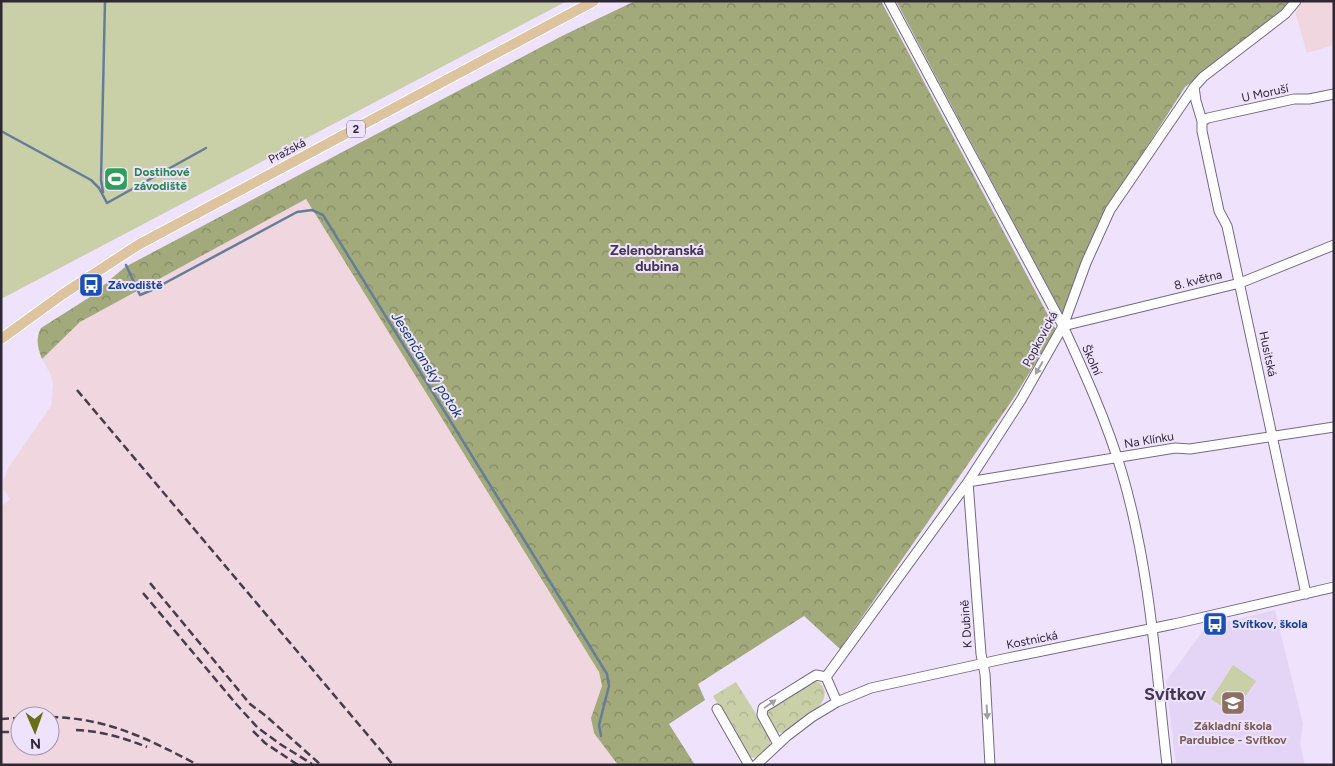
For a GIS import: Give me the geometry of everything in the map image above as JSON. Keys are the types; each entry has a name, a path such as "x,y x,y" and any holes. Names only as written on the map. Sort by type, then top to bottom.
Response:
{"main road":[{"name":"Pražská","path":"1,339 63,294 138,245 594,1"}],"street":[{"name":"Školní","path":"888,1 1063,326 1096,400 1117,458 1140,549 1167,765"},
{"name":"Popkovická","path":"826,676 968,482 1021,400 1063,326 1086,263 1110,210 1182,103 1203,77 1285,14 1296,1"},
{"name":"Husitská","path":"1194,87 1219,211 1227,226 1240,283 1306,594"},
{"name":"U Moruší","path":"1202,122 1208,118 1294,99 1309,99 1334,94"},
{"path":"1182,103 1198,110"},
{"name":"8. května","path":"1063,326 1240,283 1334,245"},
{"name":"Na Klínku","path":"968,482 1175,448 1188,449 1334,427"},
{"name":"K Dubině","path":"968,482 982,663 985,674 990,765"},
{"name":"Kostnická","path":"756,765 778,744 812,717 838,702 871,688 982,663 1151,629 1334,587"},
{"path":"778,744 762,715 763,708 819,674 826,676 838,702"},
{"path":"717,710 749,765"}],"shaded area":[{"path":"1298,1 1334,1 1334,45 1307,53 1294,8"},
{"path":"306,199 599,672 602,686 591,719 594,733 618,765 1,765 1,507 10,499 3,489 3,481 9,467 51,406 53,384 51,375 42,359 80,322"},
{"name":"Základní škola Pardubice - Svítkov","path":"1275,610 1303,724 1300,743 1305,765 1176,765 1166,681 1206,627"}],"green space":[{"name":"Dostihové závodiště","path":"1,1 567,1 1,299"},
{"path":"635,1 881,1 1056,330 1013,399 840,649 804,616 698,684 705,700 669,724 695,765 618,765 594,733 591,718 602,686 599,672 306,199 80,322 42,359 38,343 41,328 90,297 125,267 562,36"},
{"path":"896,1 1295,1 1293,5 1185,87 1107,209 1063,315"},
{"path":"1233,665 1256,681 1233,714 1211,699"},
{"path":"813,681 818,682 823,687 825,694 823,701 805,719 784,733 775,732 765,713 768,706"},
{"path":"736,682 770,736 769,746 757,758 749,757 713,696"}],"waterway":[{"path":"103,192 101,180 105,1"},
{"name":"Jesenčanský potok","path":"1,131 91,180 99,188 107,203 206,148"},
{"name":"Jesenčanský potok","path":"126,265 140,295 297,212 312,210 323,215 607,674 609,686 599,725 601,736"}],"railway":[{"path":"77,390 393,765"},
{"path":"150,583 250,704 321,765"},
{"path":"143,593 258,728 312,764"},
{"path":"60,717 91,721 127,732 198,765"},
{"path":"1,719 10,719"},
{"path":"76,730 112,736 147,747"},
{"path":"253,731 265,743 298,765"},
{"path":"1,732 10,732"}],"place":[{"name":"Dostihové závodiště","path":"116,179"},
{"name":"Závodiště","path":"91,285"},
{"name":"Svítkov, škola","path":"1215,624"},
{"name":"Základní škola Pardubice - Svítkov","path":"1233,703"}],"district":[{"name":"Zelenobranská dubina","path":"657,258"},
{"name":"Svítkov","path":"1175,694"}]}
